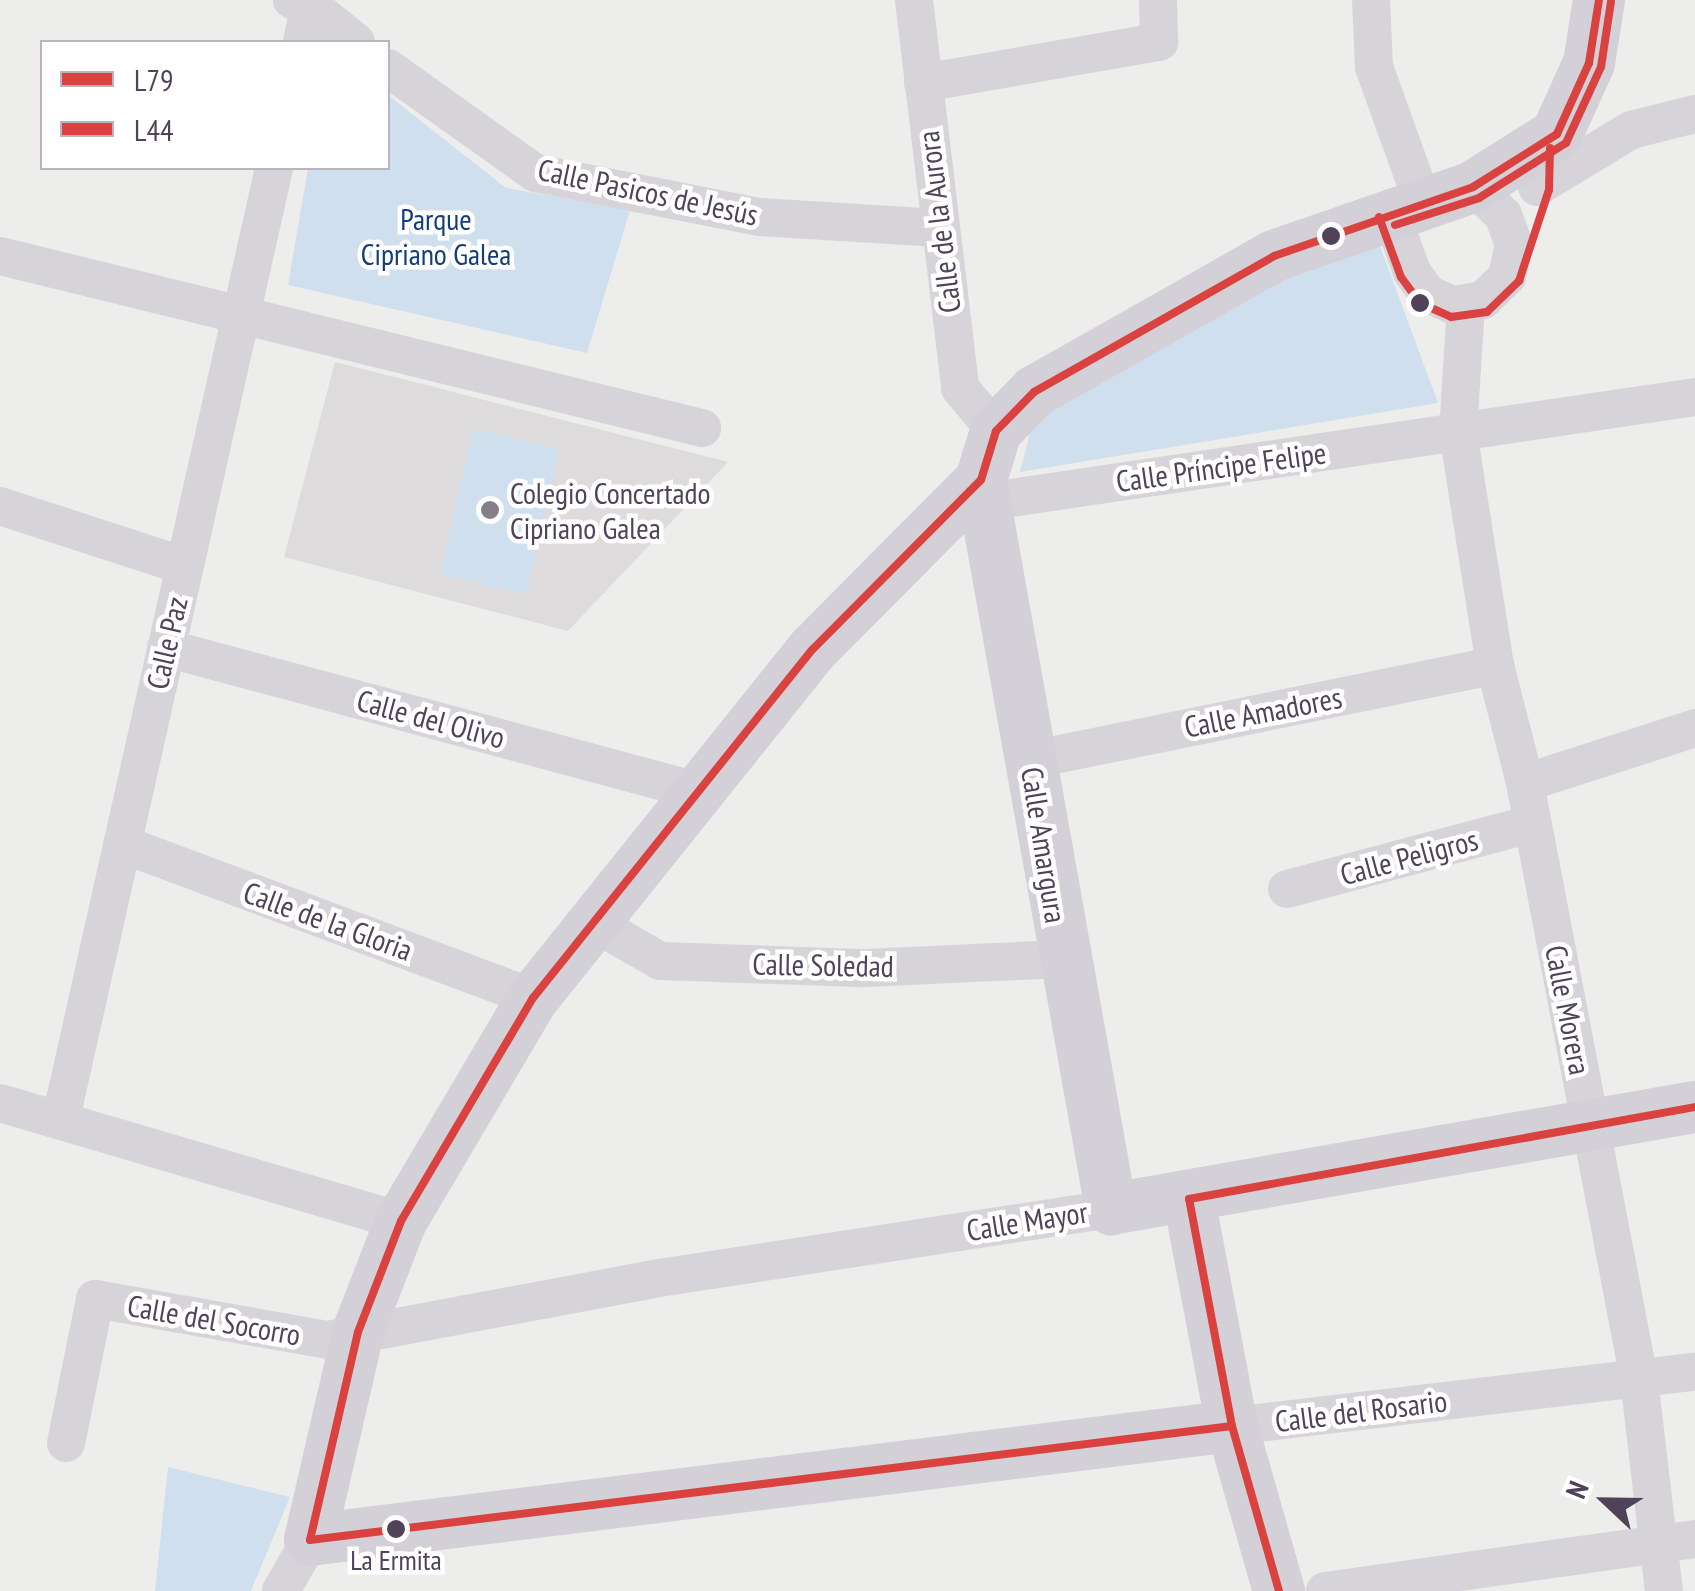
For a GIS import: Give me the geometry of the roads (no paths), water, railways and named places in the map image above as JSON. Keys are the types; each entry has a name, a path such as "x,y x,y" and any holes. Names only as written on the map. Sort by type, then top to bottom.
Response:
{"street":[{"name":"Calle de la Aurora","path":"914,0 960,388 996,430"},
{"path":"923,83 1159,42 1158,0"},
{"path":"1372,0 1374,67 1407,208 1419,284 1440,300 1466,305 1497,291 1537,168 1578,94 1598,0"},
{"path":"301,2 302,40"},
{"path":"301,2 353,40"},
{"name":"Calle Pasicos de Jesús","path":"390,69 535,173 760,217 939,228"},
{"path":"1578,94 1631,130"},
{"path":"282,1591 310,1540 358,1332 401,1221 533,998 813,649 982,491 996,430 1034,392 1274,256 1407,208 1537,168 1631,130 1695,114"},
{"name":"Calle Paz","path":"61,1118 274,170"},
{"path":"1473,188 1503,215 1514,245"},
{"path":"0,256 702,428"},
{"name":"Calle Morera","path":"1466,305 1458,432 1495,665 1524,783 1639,1379 1677,1540 1664,1591"},
{"name":"Calle Príncipe Felipe","path":"982,491 1458,432 1695,397"},
{"name":"Calle Amargura","path":"982,491 1062,959 1111,1208"},
{"path":"0,506 184,566"},
{"name":"Calle del Olivo","path":"166,648 697,791"},
{"name":"Calle Amadores","path":"1030,760 1495,665"},
{"path":"1524,783 1695,728"},
{"name":"Calle Peligros","path":"1287,889 1532,824"},
{"name":"Calle de la Gloria","path":"122,844 533,998"},
{"name":"Calle Soledad","path":"594,923 660,961 865,968 1062,959"},
{"path":"0,1103 401,1221"},
{"name":"Calle Mayor","path":"358,1332 659,1278 1189,1199 1695,1107"},
{"path":"1189,1199 1232,1426 1279,1591"},
{"name":"Calle del Socorro","path":"66,1444 96,1299 328,1340 358,1332"},
{"name":"Calle del Rosario","path":"310,1540 1695,1372"},
{"path":"1325,1591 1677,1540"}],"place":[{"name":"Colegio Concertado Cipriano Galea","path":"490,510"},
{"name":"La Ermita","path":"396,1529"}],"park label":[{"name":"Parque Cipriano Galea","path":"436,236"}]}
